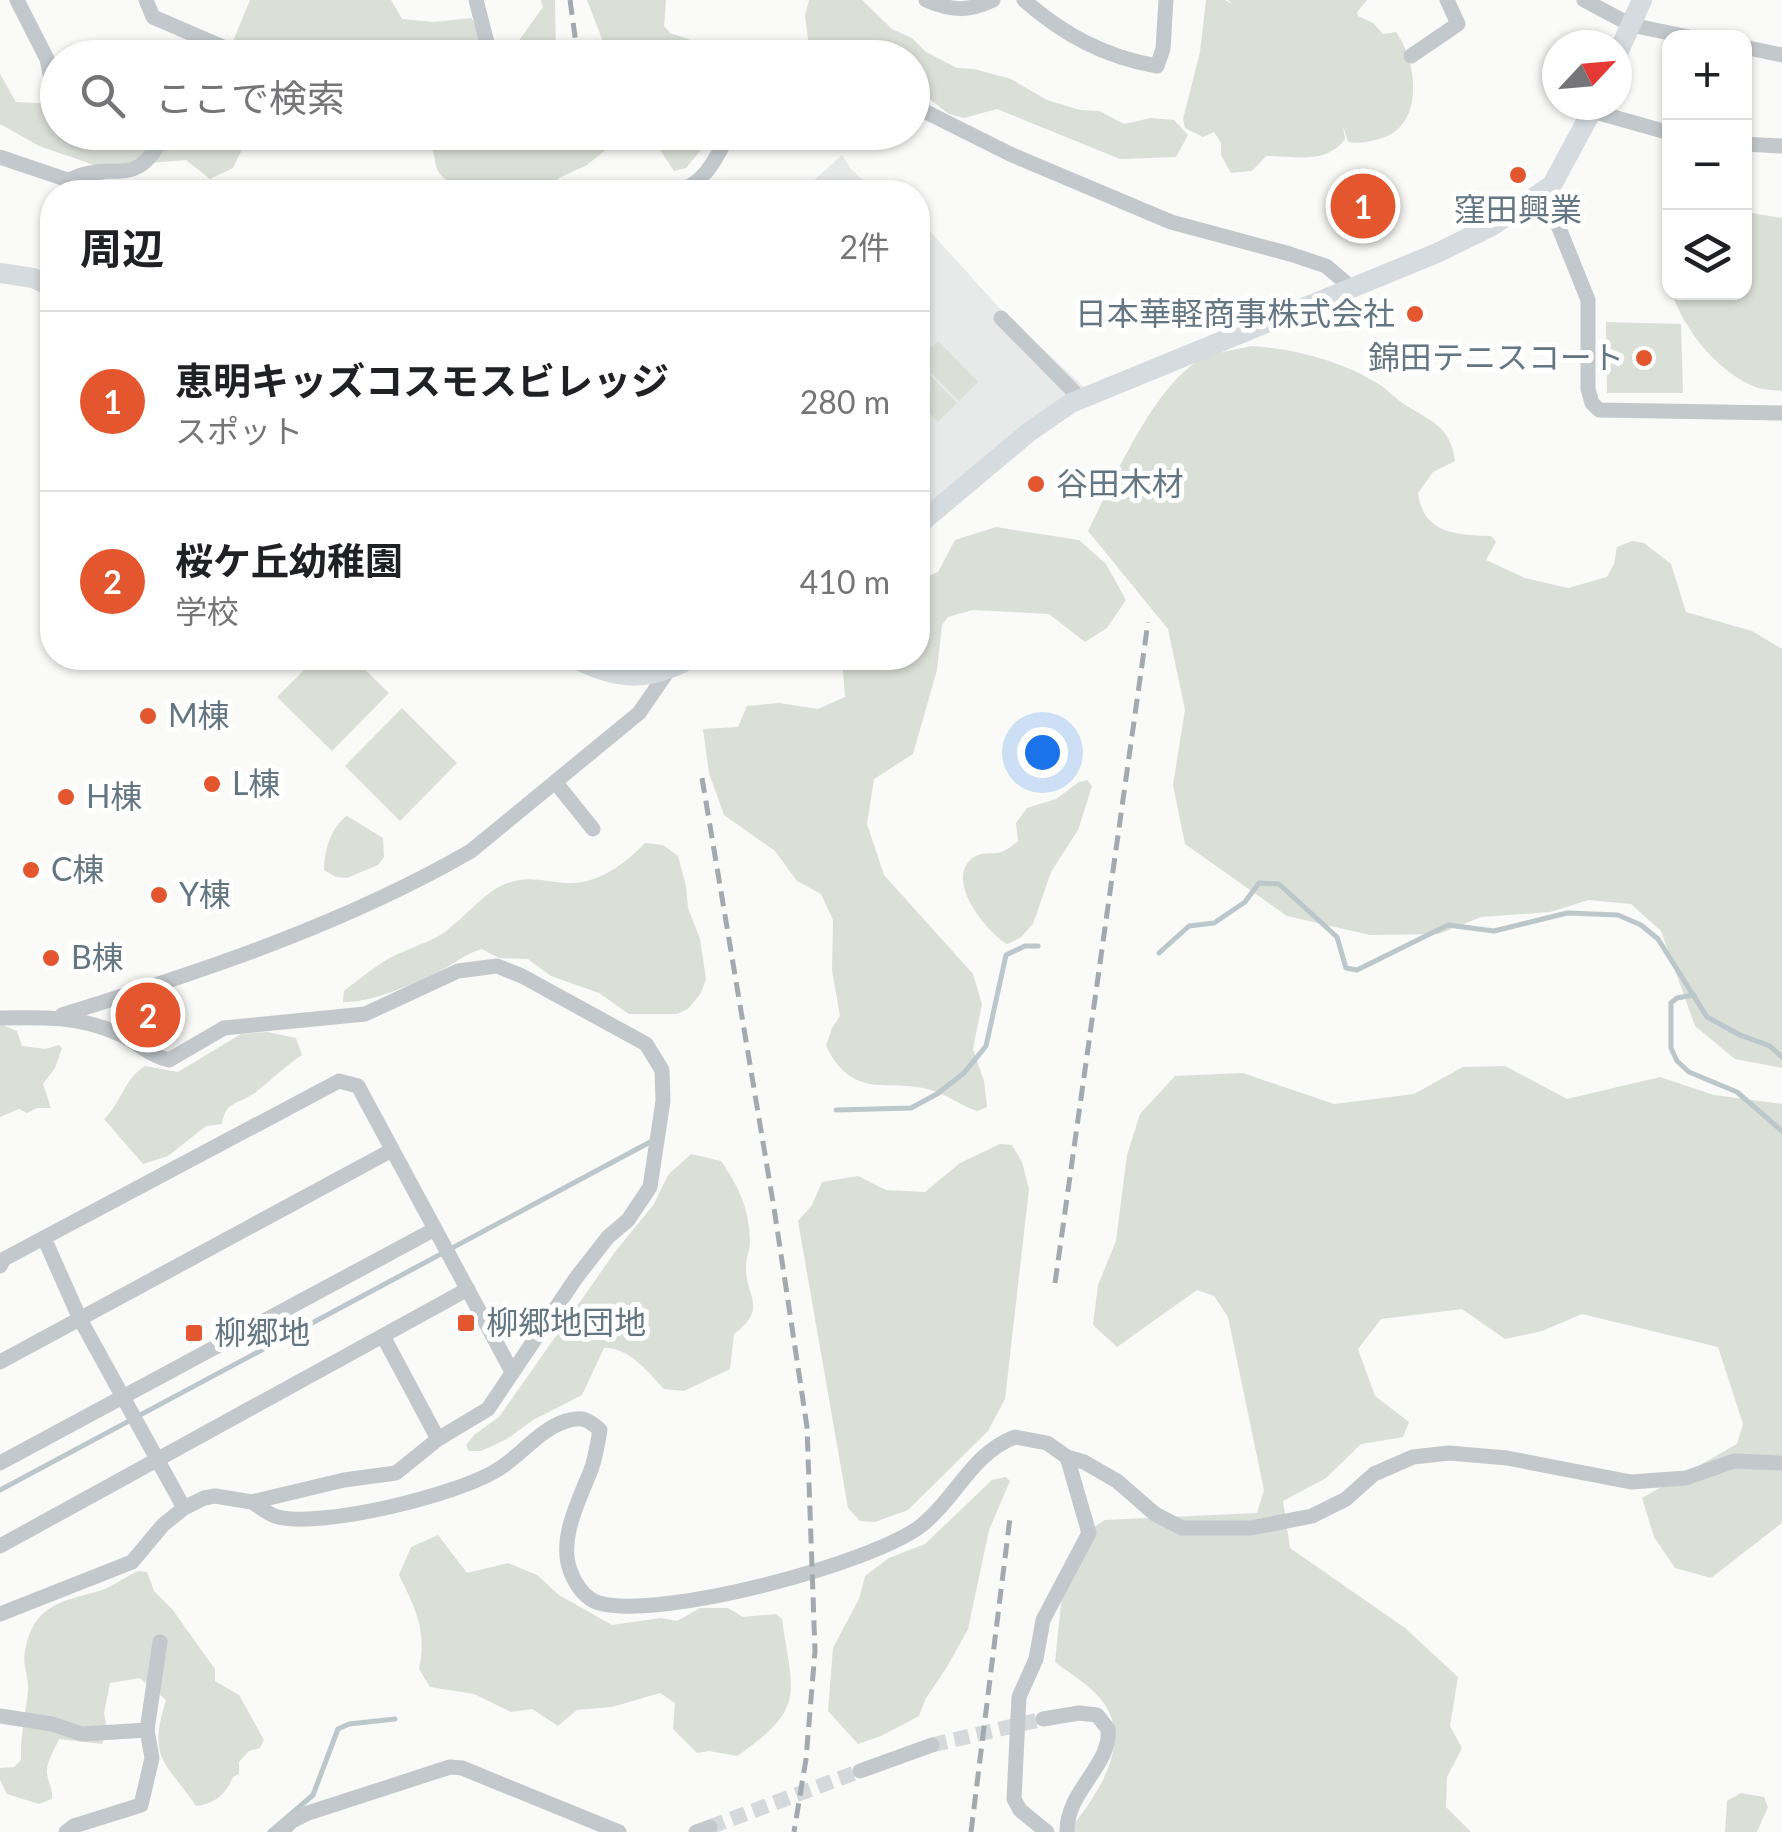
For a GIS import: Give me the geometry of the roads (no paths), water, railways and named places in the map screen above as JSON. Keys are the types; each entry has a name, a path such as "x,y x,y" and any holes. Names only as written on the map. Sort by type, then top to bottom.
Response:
{"street":[{"path":"17,0 40,45"},
{"path":"146,0 153,17 206,40"},
{"path":"476,0 486,40"},
{"path":"926,0 954,10 968,10 993,0"},
{"path":"1024,0 1087,45 1157,66 1163,50 1166,0"},
{"path":"1410,56 1458,24 1446,0"},
{"path":"1584,0 1630,25 1662,32"},
{"path":"1628,30 1642,0"},
{"path":"1752,49 1782,55"},
{"path":"930,114 1010,154 1172,222 1326,266 1352,288"},
{"path":"930,514 1028,432 1081,398 1478,233 1545,193 1587,120"},
{"path":"1629,120 1662,131"},
{"path":"1752,144 1782,146"},
{"path":"0,156 68,180 93,172 124,173 140,168 156,150"},
{"path":"700,180 719,150"},
{"path":"1545,193 1588,300 1588,389 1592,404 1599,410 1782,413"},
{"path":"0,273 40,282"},
{"path":"1001,318 1081,398"},
{"path":"596,670 644,677 661,670"},
{"path":"58,1017 244,956 348,913 471,851 639,713 674,670"},
{"path":"556,783 593,828"},
{"path":"0,1018 58,1017 114,1031 149,1053 169,1060 224,1028 365,1014 458,971 497,966 646,1044 662,1070 657,1149 644,1200 576,1278 488,1409 438,1438 396,1472 252,1502"},
{"path":"0,1266 4,1259 339,1081 358,1086 512,1370"},
{"path":"0,1362 392,1150"},
{"path":"0,1462 128,1402 435,1229"},
{"path":"44,1238 80,1318 184,1508"},
{"path":"0,1546 468,1289"},
{"path":"383,1336 438,1438"},
{"path":"0,1614 132,1562 184,1508 216,1496 252,1502 279,1518 321,1518 413,1501 456,1489 496,1471 547,1429 578,1418 589,1420 600,1430 594,1463 575,1508 568,1541 569,1568 582,1593 597,1602 620,1605 690,1601 791,1578 886,1547 923,1524 984,1455 1015,1437 1047,1443 1067,1457 1084,1462 1117,1480 1155,1514 1182,1528 1251,1528 1312,1516 1346,1499 1374,1474 1413,1457 1449,1454 1507,1458 1631,1482 1686,1478 1734,1460 1782,1462"},
{"path":"1047,1832 1020,1810 1014,1799 1014,1751 1020,1698 1036,1659 1043,1620 1089,1533 1067,1457"},
{"path":"66,1832 141,1805 152,1758 146,1730 160,1642"},
{"path":"1044,1719 1079,1713 1096,1716 1108,1729 1106,1751 1073,1803 1067,1832"},
{"path":"0,1716 52,1724 82,1734 146,1730"},
{"path":"860,1770 932,1744"},
{"path":"281,1832 308,1813 450,1768 462,1768 619,1832"}],"waterway":[{"path":"1159,953 1189,926 1214,923 1245,902 1259,883 1279,884 1337,937 1346,968 1357,970 1448,925 1494,931 1567,913 1618,915 1641,925 1658,939 1707,1017 1770,1046 1782,1057"},
{"path":"836,1110 911,1108 964,1073 986,1046 1006,955 1025,946 1038,946"},
{"path":"1694,995 1671,1003 1671,1048 1677,1061 1689,1072 1737,1092 1782,1131"},
{"path":"0,1490 652,1141"},
{"path":"270,1832 313,1795 338,1729 349,1724 395,1719"}],"tunnel":[{"path":"932,1745 1043,1719"},
{"path":"710,1827 860,1771"}],"railway":[{"path":"570,0 576,40"},
{"path":"1055,1283 1148,622"},
{"path":"702,778 807,1427 815,1651 806,1759 794,1832"},
{"path":"971,1832 1010,1518"}],"place":[{"name":"窪田興業","path":"1518,175"},
{"name":"恵明キッズコスモスビレッジ","path":"1363,206"},
{"name":"日本華軽商事株式会社","path":"1415,314"},
{"name":"錦田テニスコート","path":"1644,358"},
{"name":"谷田木材","path":"1036,484"},
{"name":"M棟","path":"148,716"},
{"name":"L棟","path":"212,784"},
{"name":"H棟","path":"66,797"},
{"name":"C棟","path":"31,870"},
{"name":"Y棟","path":"159,895"},
{"name":"B棟","path":"51,958"},
{"name":"桜ケ丘幼稚園","path":"148,1015"},
{"name":"柳郷地団地","path":"466,1323"},
{"name":"柳郷地","path":"194,1333"}]}
